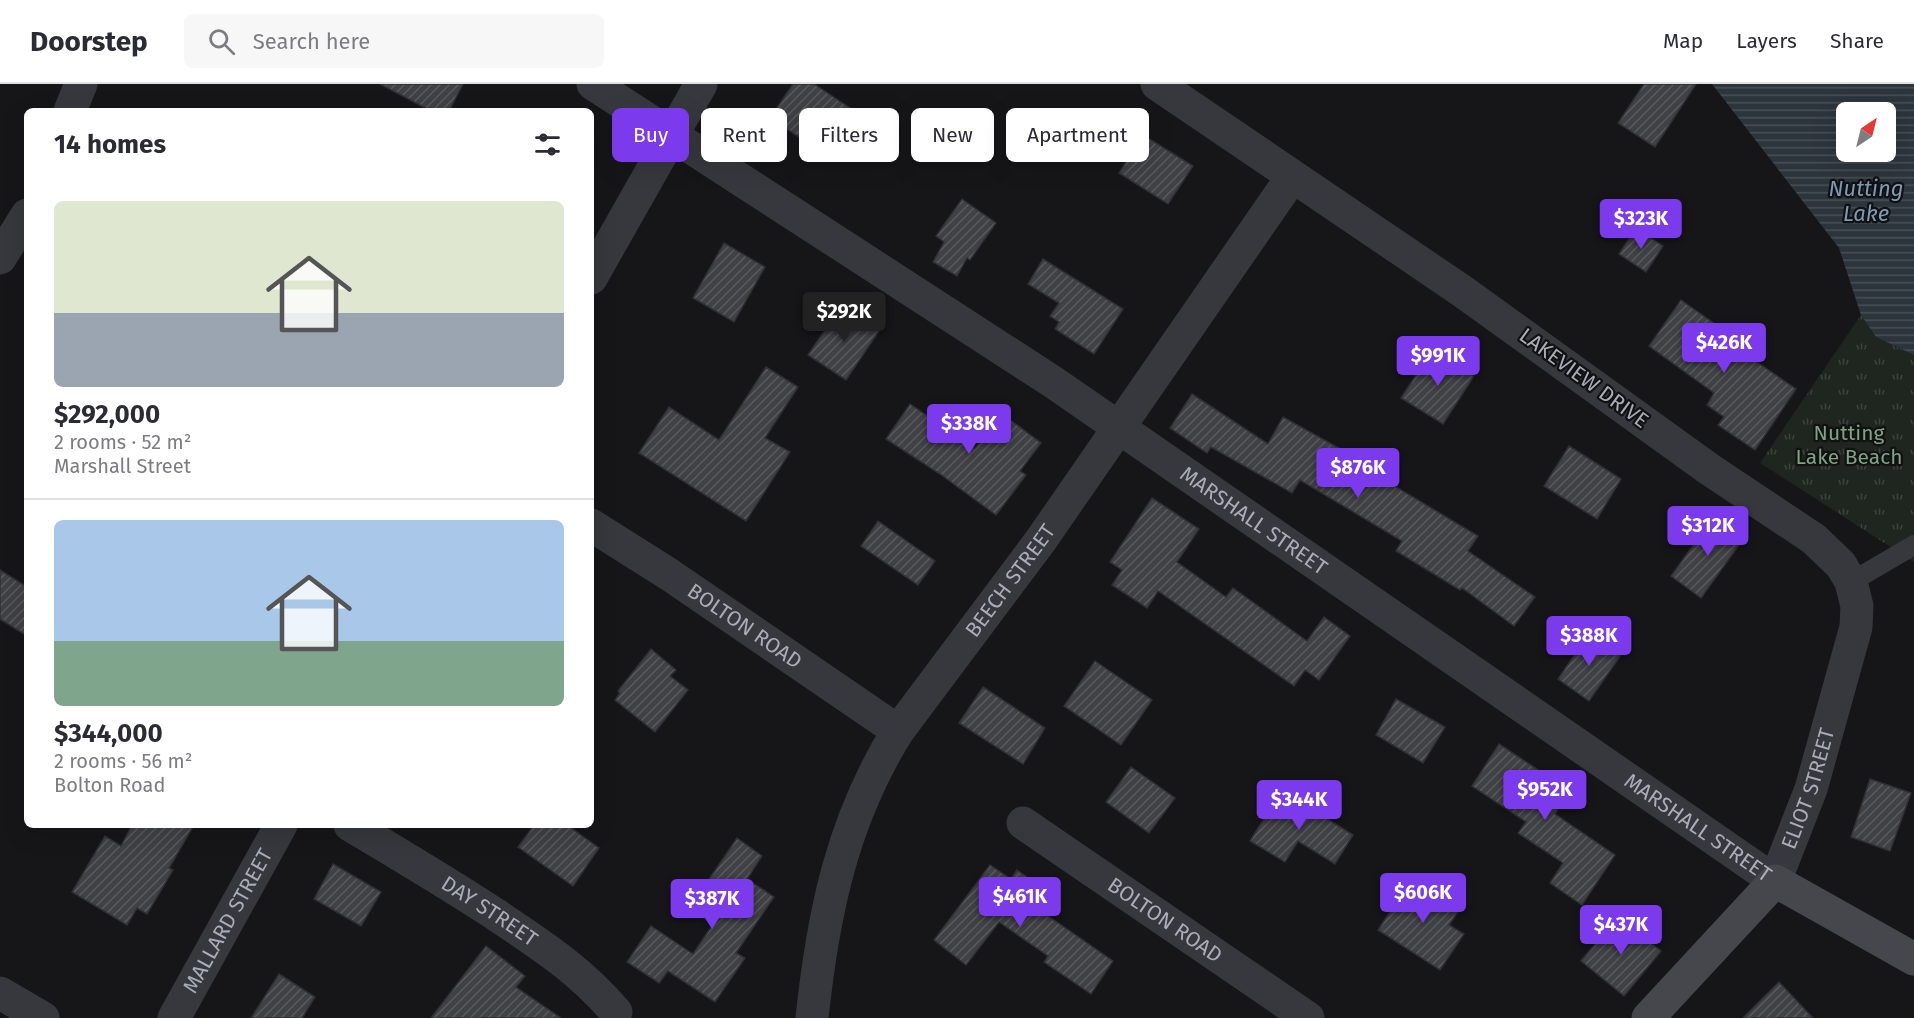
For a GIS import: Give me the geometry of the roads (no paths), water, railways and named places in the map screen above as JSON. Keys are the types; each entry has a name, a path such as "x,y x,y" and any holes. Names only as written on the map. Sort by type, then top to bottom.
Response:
{"street":[{"path":"71,108 81,84"},
{"name":"MARSHALL STREET","path":"593,84 629,108"},
{"path":"687,108 701,84"},
{"name":"LAKEVIEW DRIVE","path":"1157,84 1471,297 1709,469 1815,539 1841,565 1851,582"},
{"name":"MARSHALL STREET","path":"689,148 1053,382 1775,881 1914,958"},
{"path":"594,273 656,162"},
{"name":"BEECH STREET","path":"812,1018 824,935 846,841 860,800 898,731 1041,540 1292,177"},
{"path":"0,258 24,219"},
{"name":"BOLTON ROAD","path":"594,527 670,575 898,731"},
{"name":"ELIOT STREET","path":"1647,1018 1775,881 1811,789 1856,627 1857,606 1851,582"},
{"name":"BOLTON ROAD","path":"1023,823 1308,1018"},
{"name":"MALLARD STREET","path":"174,1018 279,828"},
{"name":"DAY STREET","path":"355,828 431,873 567,962 590,982 615,1012"},
{"path":"0,993 43,1018"}],"lane":[{"path":"1851,582 1914,545"}],"water":[{"name":"Nutting Lake","path":"1712,84 1914,84 1914,355 1876,337 1861,315 1839,248"}],"park label":[{"name":"Nutting Lake Beach","path":"1849,445"}]}
